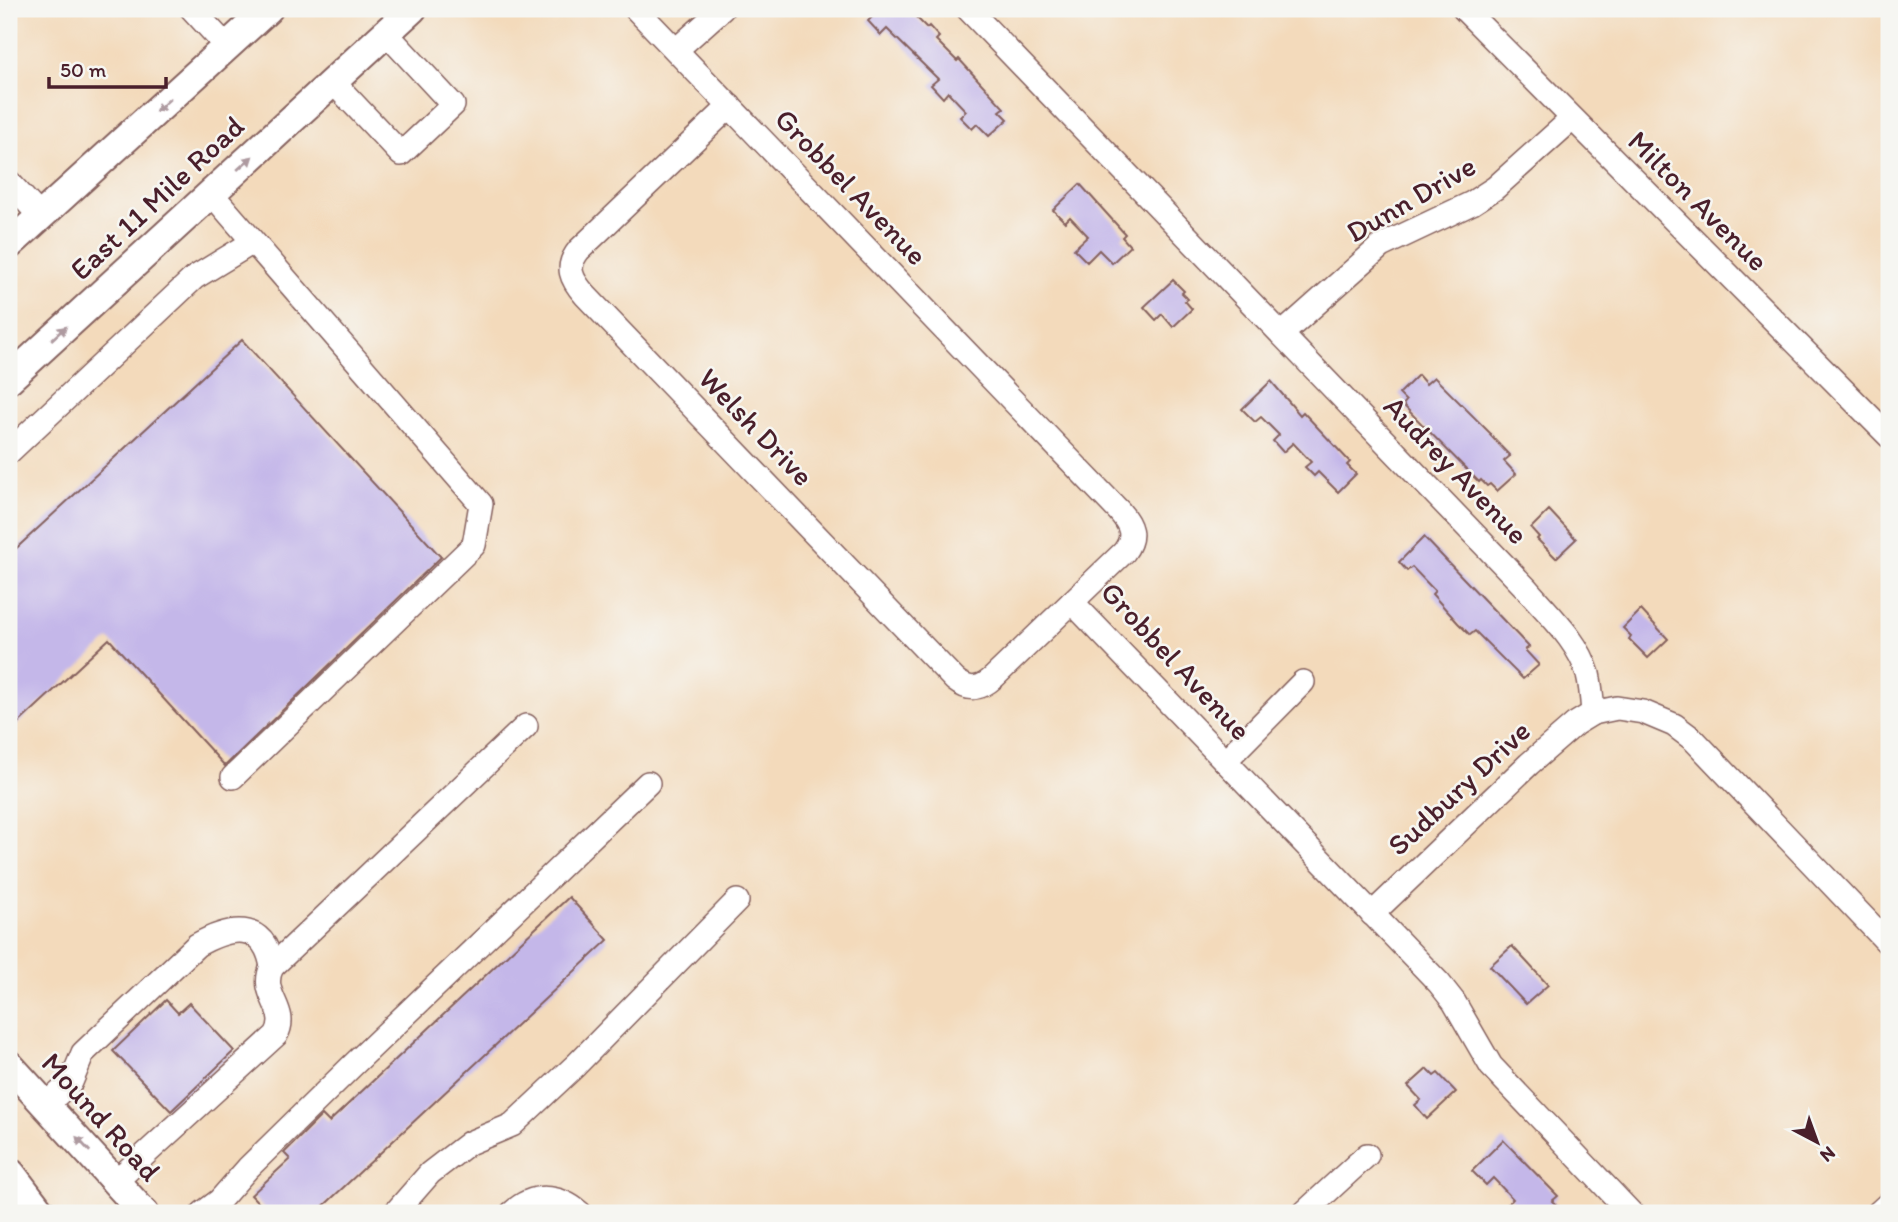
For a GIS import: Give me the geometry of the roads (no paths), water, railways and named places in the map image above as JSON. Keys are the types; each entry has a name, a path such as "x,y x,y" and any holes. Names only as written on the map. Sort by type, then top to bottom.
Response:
{"highway":[{"path":"9,1175 38,1213"}],"main road":[{"path":"9,245 268,9"},
{"name":"East 11 Mile Road","path":"9,379 412,9"},
{"name":"Mound Road","path":"9,1065 144,1213"},
{"path":"9,1204 17,1213"}],"street":[{"path":"192,9 226,47"},
{"name":"Grobbel Avenue","path":"636,9 1127,519 1132,535 1128,548 1072,602 1447,992 1491,1066 1630,1213"},
{"path":"676,50 722,9"},
{"name":"Audrey Avenue","path":"968,9 1526,588 1563,630 1579,653 1588,674 1594,713"},
{"name":"Milton Avenue","path":"1464,9 1889,436"},
{"path":"333,82 401,154 453,105 386,33"},
{"name":"Welsh Drive","path":"730,106 579,250 570,269 575,284 962,686 974,689 987,684 1072,602"},
{"name":"Dunn Drive","path":"1282,334 1381,246 1495,188 1572,119"},
{"path":"9,182 40,216"},
{"path":"211,193 481,504 474,545 233,777"},
{"path":"9,452 194,278 253,242"},
{"path":"1225,761 1303,682"},
{"path":"1594,713 1617,708 1643,712 1674,725 1694,740 1889,944"},
{"name":"Sudbury Drive","path":"1373,914 1529,764 1575,724 1594,713"},
{"path":"272,967 526,726"},
{"path":"218,1209 248,1168 648,783"},
{"path":"395,1213 430,1173 470,1143 512,1125 576,1065 737,901"},
{"path":"46,1105 71,1082 83,1053 197,945 218,933 242,930 258,939 270,956 272,967 267,985 279,1015 280,1028 276,1035 116,1181"},
{"path":"1304,1213 1367,1155"},
{"path":"512,1213 528,1202 548,1197 571,1205 580,1213"},
{"path":"1878,1213 1889,1203"}]}
